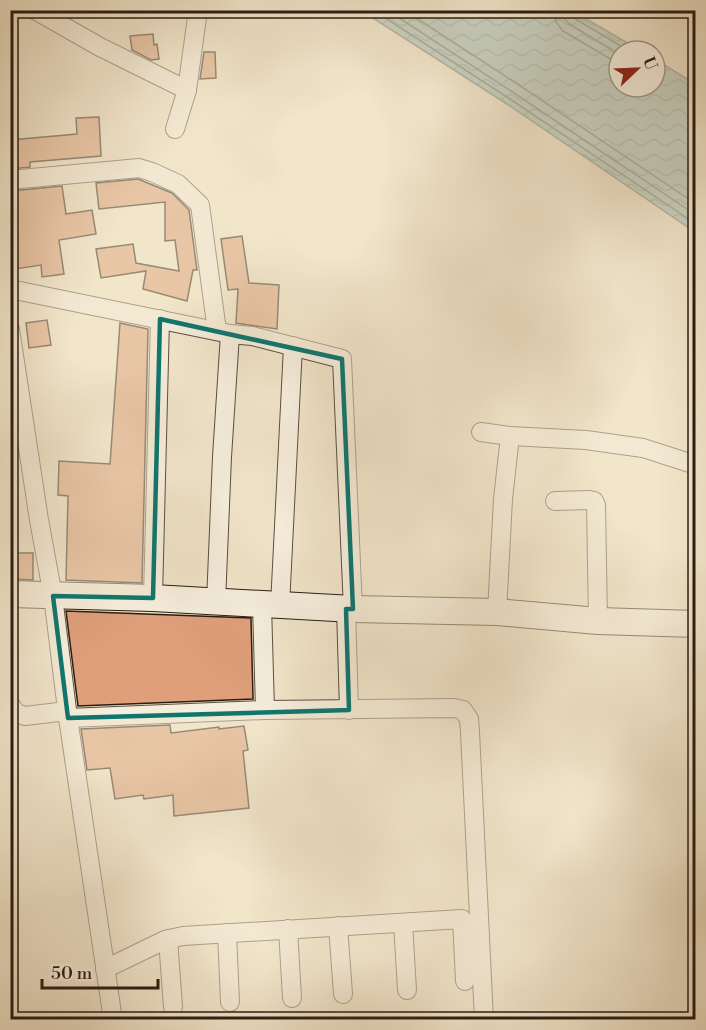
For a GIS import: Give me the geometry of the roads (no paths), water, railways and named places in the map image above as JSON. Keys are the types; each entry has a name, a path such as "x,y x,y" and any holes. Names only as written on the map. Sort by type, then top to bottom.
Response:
{"street":[{"path":"35,10 100,47 187,90"},
{"path":"175,129 187,90 198,10"},
{"path":"10,180 139,168 178,184 200,205 224,333 216,602"},
{"path":"10,289 224,333 252,336 342,359 349,609 349,710"},
{"path":"153,598 160,319"},
{"path":"10,329 53,596 68,715 113,1020"},
{"path":"265,710 271,605 293,346"},
{"path":"481,432 586,440 644,448 696,465"},
{"path":"497,612 503,499 510,436"},
{"path":"555,501 589,500 594,501 598,508 598,621"},
{"path":"10,594 153,598 349,609 497,612 598,621 696,624"},
{"path":"10,704 16,712 25,716 265,710 454,708 463,710 469,719 484,1020"},
{"path":"105,969 168,939 183,936 462,919 465,981"},
{"path":"403,922 408,990"},
{"path":"338,926 343,994"},
{"path":"288,929 292,998"},
{"path":"227,933 230,1002"},
{"path":"168,939 173,1007"}],"water":[{"path":"362,11 573,11 621,39 607,39 607,99 667,99 667,66 695,84 695,232 507,104"}]}
